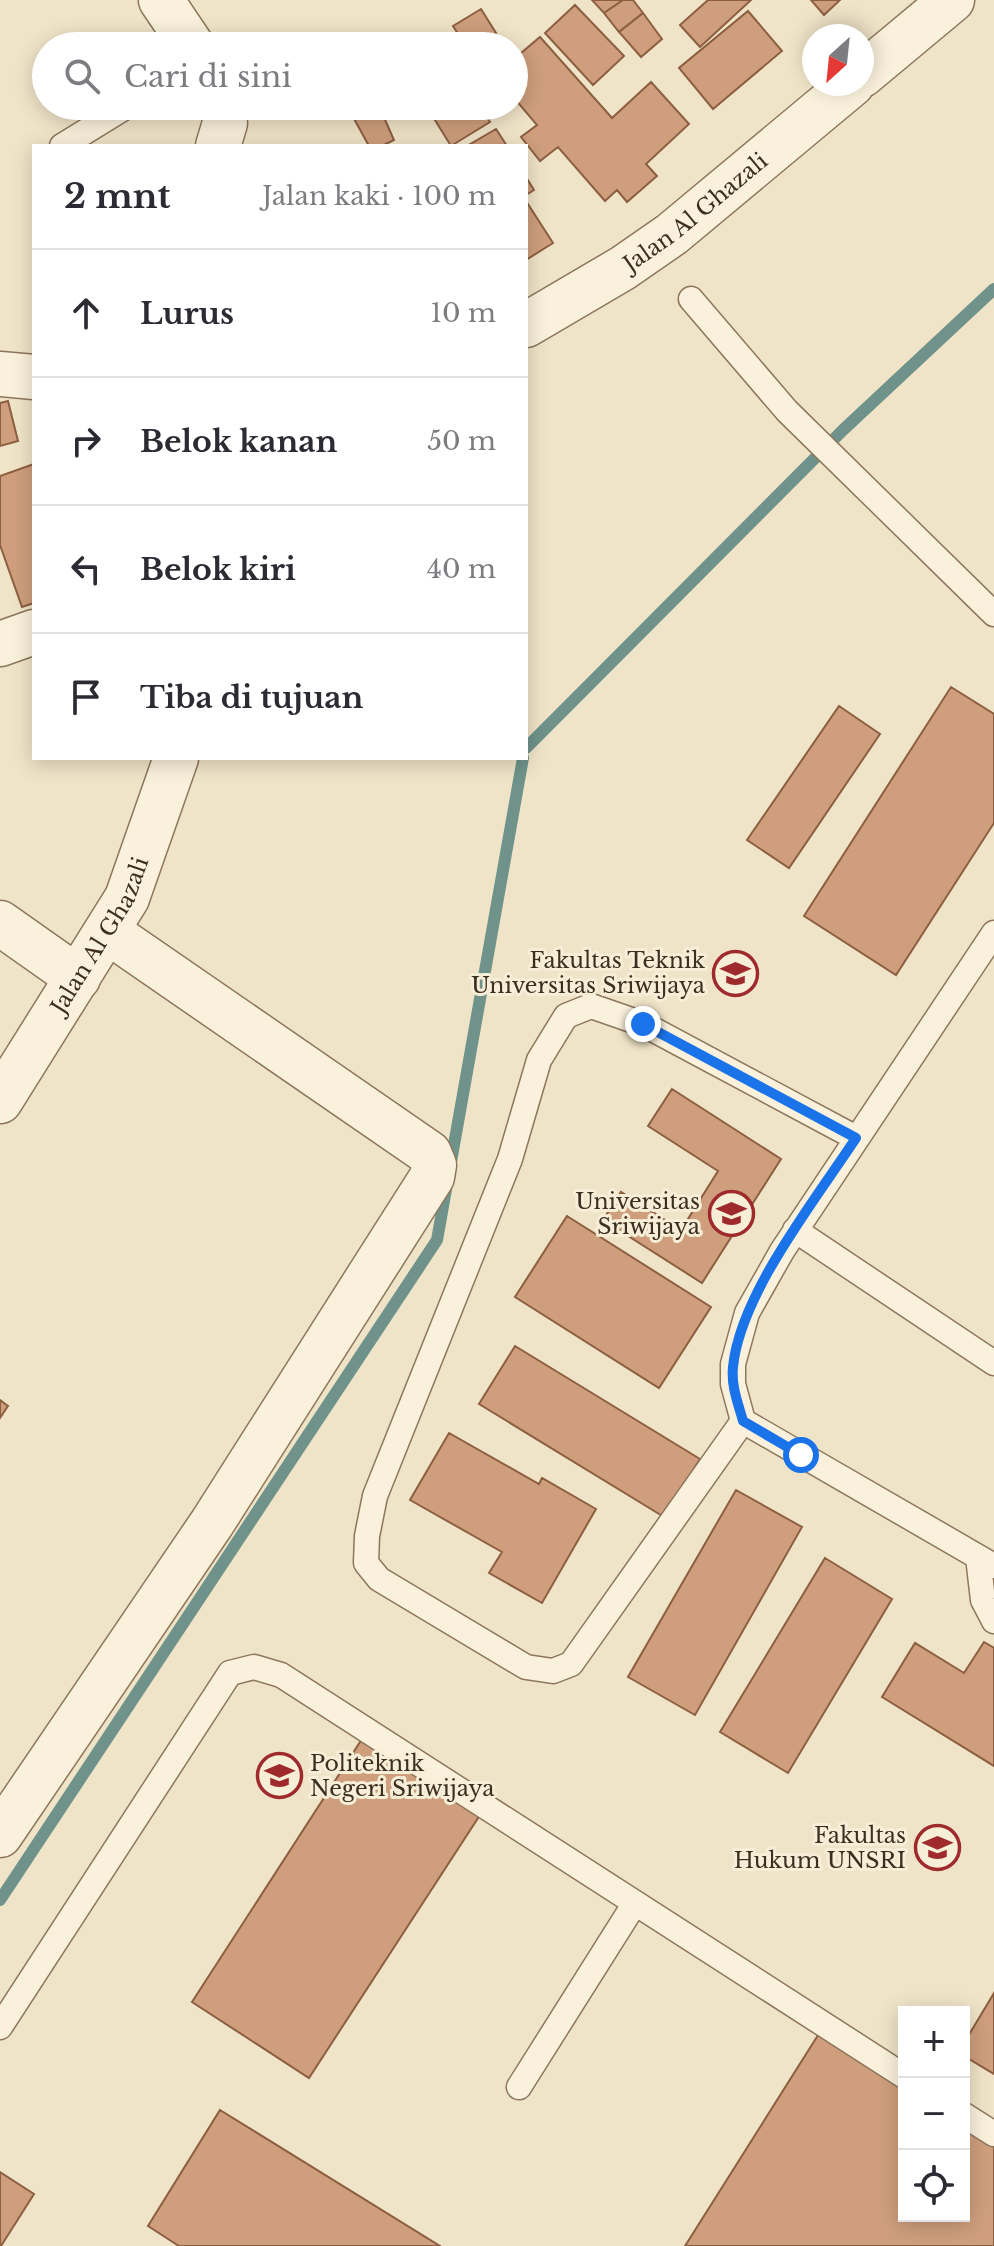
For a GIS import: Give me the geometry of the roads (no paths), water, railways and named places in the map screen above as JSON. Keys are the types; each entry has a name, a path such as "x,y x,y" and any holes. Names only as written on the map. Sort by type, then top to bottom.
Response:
{"street":[{"path":"161,0 183,32"},
{"path":"874,65 952,0"},
{"name":"Jalan Al Ghazali","path":"528,324 623,268 672,234 838,96"},
{"path":"219,144 225,120"},
{"path":"0,374 32,377"},
{"path":"0,644 32,633"},
{"name":"Jalan Al Ghazali","path":"0,1101 127,898 175,760"},
{"path":"0,923 78,978"},
{"path":"0,1835 212,1523 432,1177 434,1165 429,1153 107,931"}],"lane":[{"path":"65,144 104,120"},
{"path":"691,299 787,411 994,614"},
{"path":"994,933 795,1230 747,1313 733,1364 733,1384 743,1421 986,1562 983,1600 994,1621"},
{"path":"743,1421 571,1664 553,1671 526,1667 379,1579 366,1563 367,1536 375,1496 510,1159 539,1060 566,1016 591,1006 643,1024 856,1138"},
{"path":"795,1230 994,1363"},
{"path":"0,2027 230,1673 254,1667 281,1675 898,2072"},
{"path":"519,2087 635,1903"},
{"path":"970,2119 994,2134"}],"waterway":[{"path":"528,746 843,430 994,289"},
{"path":"0,1900 437,1240 523,760"}],"place":[{"name":"Fakultas Teknik Universitas Sriwijaya","path":"736,973"},
{"name":"Universitas Sriwijaya","path":"731,1214"},
{"name":"Politeknik Negeri Sriwijaya","path":"279,1776"},
{"name":"Fakultas Hukum UNSRI","path":"937,1848"}]}
